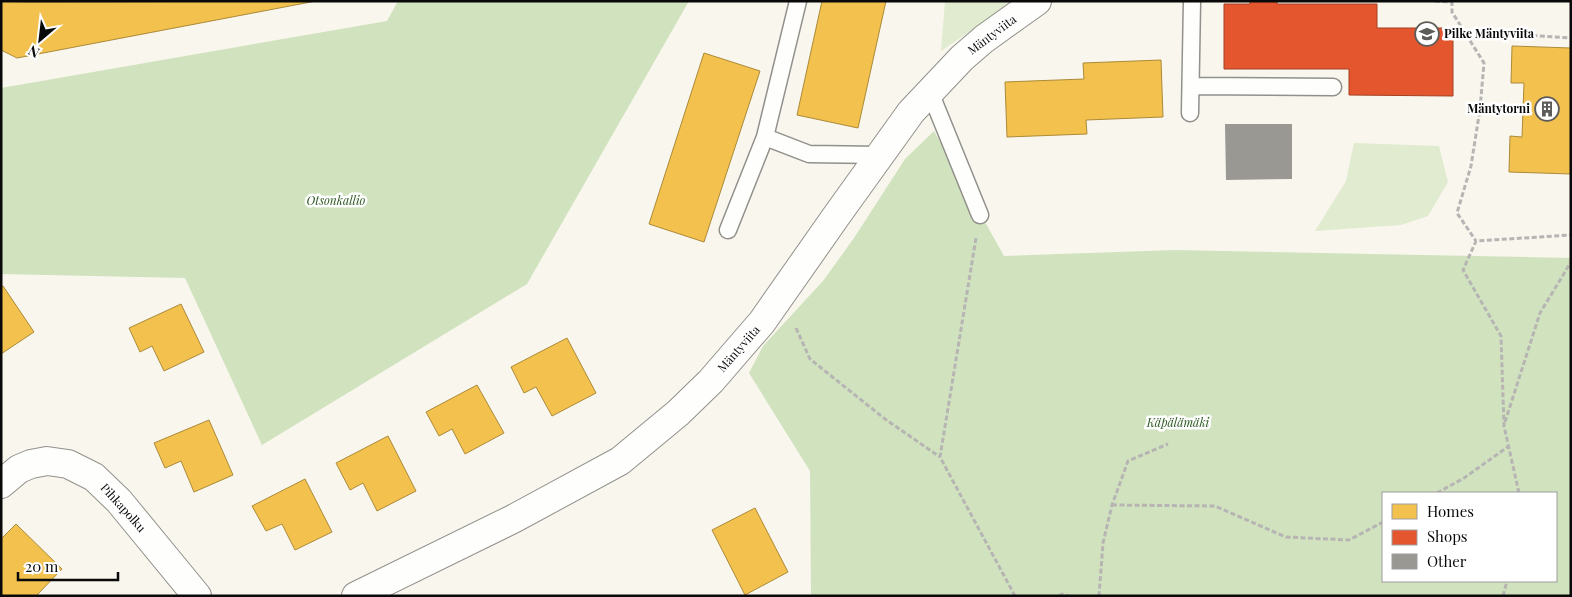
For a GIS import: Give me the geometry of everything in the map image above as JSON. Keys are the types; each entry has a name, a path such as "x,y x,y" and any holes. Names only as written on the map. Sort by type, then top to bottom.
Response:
{"street":[{"name":"Mäntyviita","path":"356,596 513,519 620,461 678,414 735,355 762,322 911,112 962,58 984,39 1037,1"},
{"name":"Pihkapolku","path":"1,484 20,469 31,464 47,461 68,464 94,477 119,501 196,596"}],"lane":[{"path":"728,230 765,137 798,1"},
{"path":"1190,113 1192,1"},
{"path":"1191,86 1333,87"},
{"path":"930,92 980,215"},
{"path":"765,137 809,154 880,155"}],"path":[{"path":"1435,1 1452,2 1452,12 1484,63 1480,109 1471,166 1457,213 1476,241"},
{"path":"1464,31 1571,38"},
{"path":"940,457 980,215"},
{"path":"1476,241 1571,235"},
{"path":"1476,241 1463,270 1501,336 1504,426 1519,492"},
{"path":"1504,426 1540,313 1571,262"},
{"path":"781,294 810,360 885,419 940,457 1015,596"},
{"path":"1099,596 1103,543 1112,505 1128,461 1168,444"},
{"path":"1438,492 1464,478 1509,446"},
{"path":"1112,505 1215,506 1286,537 1349,540 1382,523"},
{"path":"1503,596 1507,582"},
{"path":"1059,596 1062,594 1068,596"}],"green space":[{"name":"Otsonkallio","path":"398,1 689,1 527,284 262,445 185,278 1,274 1,88 387,21"},
{"path":"945,1 1014,1 941,51"},
{"name":"Käpälämäki","path":"934,131 1004,256 1175,250 1571,258 1571,596 811,596 810,471 749,373 763,346 823,281 854,238 905,159"},
{"path":"1354,143 1439,146 1448,182 1428,216 1401,225 1315,231 1346,181"}],"building: Homes":[{"path":"1,1 316,1 17,58 1,50"},
{"path":"822,1 886,1 858,128 797,115"},
{"name":"Mäntytorni","path":"1512,46 1571,48 1571,174 1509,172 1510,136 1522,137 1524,83 1511,83"},
{"path":"704,53 760,71 704,242 649,224"},
{"path":"1161,60 1163,117 1086,120 1087,134 1007,137 1005,82 1084,79 1083,63"},
{"path":"3,286 34,332 1,354 1,287"},
{"path":"181,304 204,352 164,371 152,346 140,352 129,328"},
{"path":"567,338 596,393 552,416 536,387 524,393 511,367"},
{"path":"477,385 504,433 465,454 452,429 439,436 426,412"},
{"path":"209,420 233,475 194,492 181,461 165,468 154,443"},
{"path":"388,436 416,491 377,511 363,483 350,490 336,463"},
{"path":"305,479 332,532 295,550 282,524 266,531 252,506"},
{"path":"755,508 788,572 745,595 712,530"},
{"path":"16,524 62,569 36,596 1,596 1,539"}],"building: Shops":[{"path":"1250,1 1277,1 1277,4 1377,4 1377,28 1453,28 1453,96 1349,95 1349,69 1224,69 1224,4 1250,4"}],"building: Other":[{"path":"1225,124 1292,124 1292,179 1226,180"}],"place":[{"name":"Pilke Mäntyviita","path":"1427,34"},
{"name":"Mäntytorni","path":"1547,109"}]}
